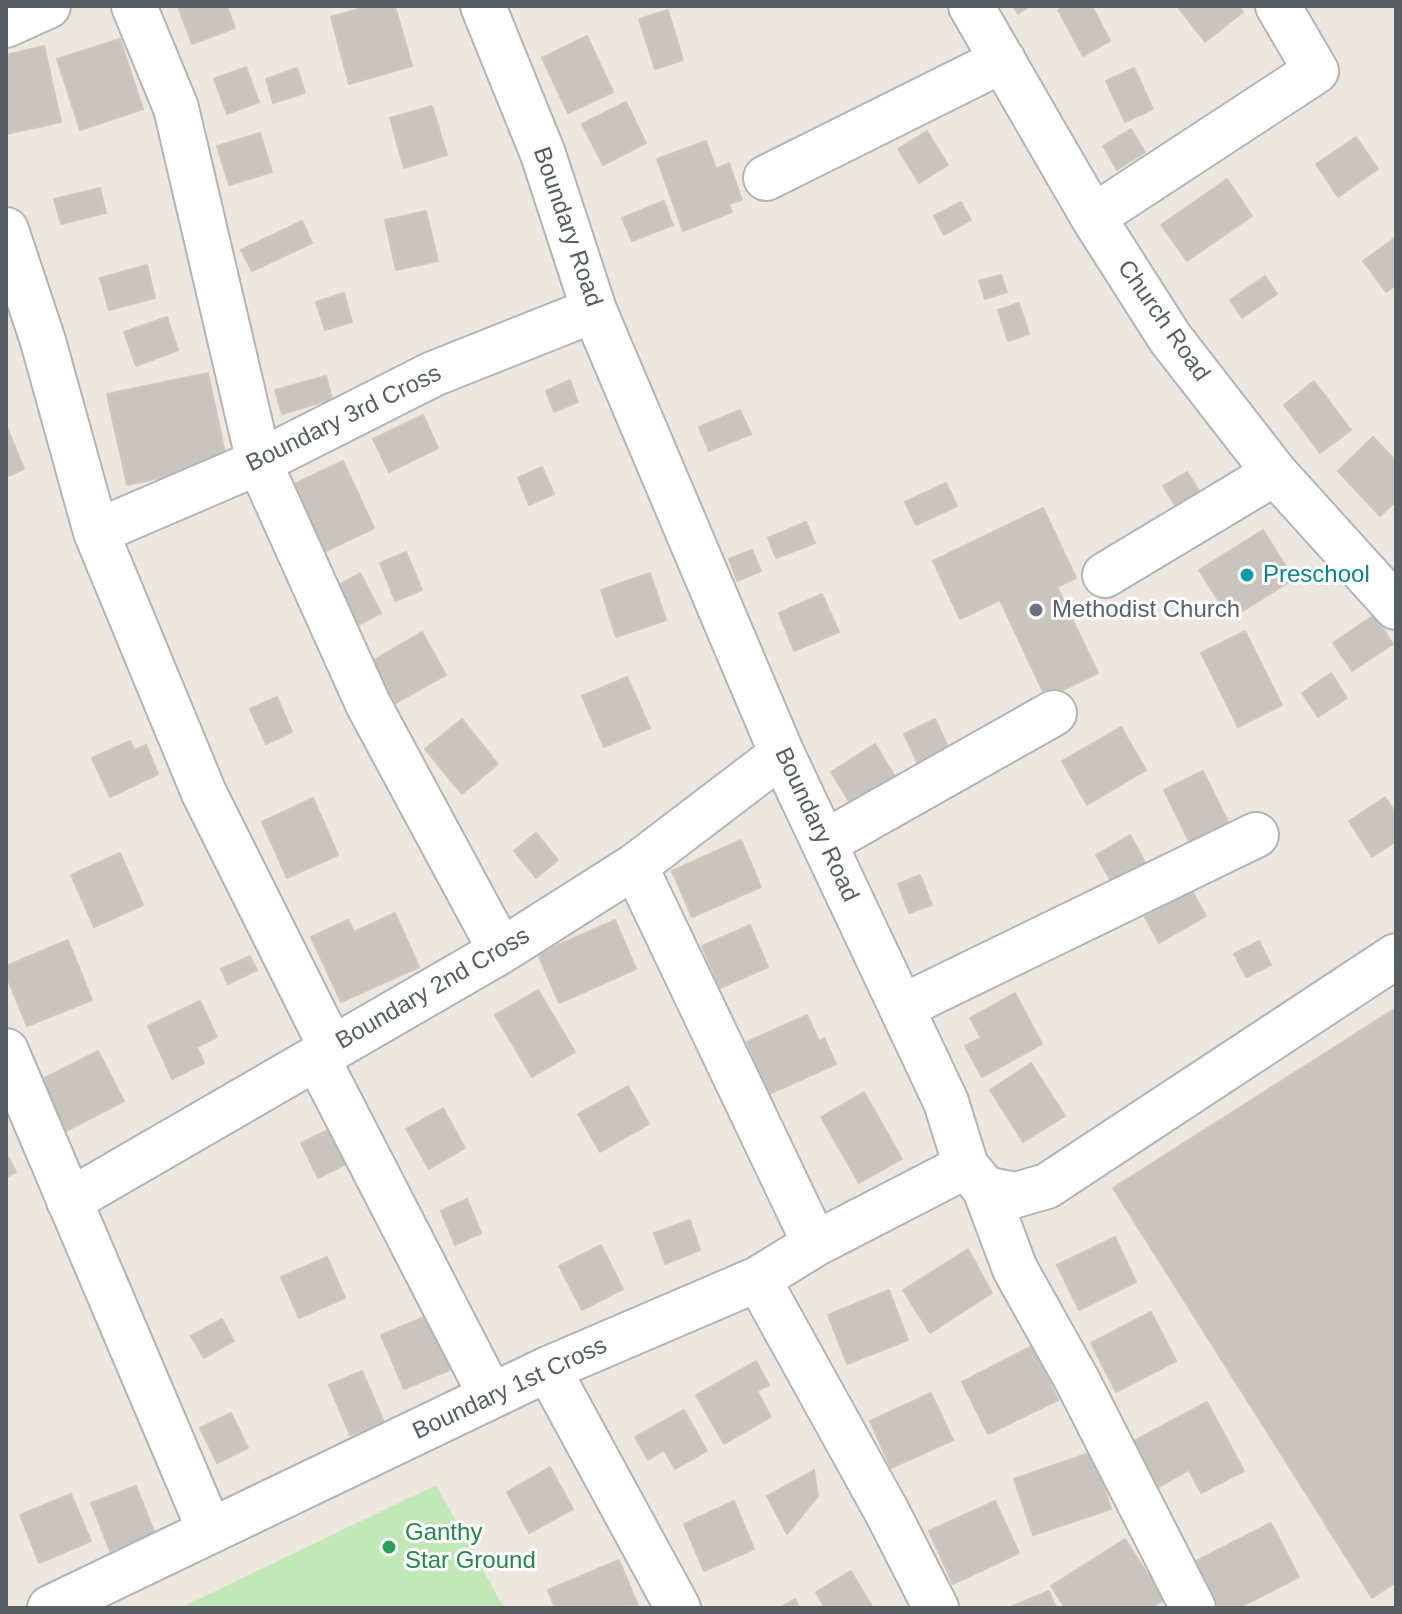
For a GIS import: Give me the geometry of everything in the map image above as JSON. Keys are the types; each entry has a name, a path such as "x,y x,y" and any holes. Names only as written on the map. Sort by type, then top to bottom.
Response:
{"street":[{"path":"134,6 176,108 259,462 368,704 501,951"},
{"name":"Boundary Road","path":"483,6 543,154 594,310 782,754 946,1102 1015,1269 1077,1380 1193,1608"},
{"name":"Church Road","path":"971,6 1093,217 1170,338 1275,473 1396,607"},
{"path":"1093,217 1316,71 1278,6"},
{"path":"766,178 1003,60"},
{"path":"6,230 43,341 96,532 204,793 324,1053 491,1396"},
{"name":"Boundary 3rd Cross","path":"96,532 259,462 433,374 594,310"},
{"path":"1105,575 1275,473"},
{"path":"824,843 1054,713"},
{"name":"Boundary 2nd Cross","path":"69,1201 501,951 635,866 782,754"},
{"path":"902,1007 1256,835"},
{"path":"635,866 815,1244"},
{"path":"976,1178 1016,1195 1047,1186 1396,956"},
{"path":"6,1051 210,1531"},
{"name":"Boundary 1st Cross","path":"50,1608 548,1369 758,1279 815,1244 976,1178"},
{"path":"758,1279 887,1512 936,1608"},
{"path":"548,1369 678,1608"}],"green space":[{"name":"Ganthy Star Ground","path":"436,1485 504,1608 180,1608"}],"building":[{"path":"178,6 227,6 235,28 192,44"},
{"path":"368,6 395,6 412,66 349,84 331,17"},
{"path":"1013,6 1030,6 1018,14"},
{"path":"1064,6 1092,6 1110,41 1083,56 1058,10"},
{"path":"1177,6 1239,6 1243,12 1205,42"},
{"path":"668,10 683,60 655,69 639,19"},
{"path":"587,36 613,92 568,113 542,58"},
{"path":"120,39 143,109 80,130 57,59"},
{"path":"44,46 61,122 6,134 6,55"},
{"path":"246,67 259,102 227,114 214,79"},
{"path":"297,68 305,93 273,103 266,79"},
{"path":"1134,68 1153,109 1125,122 1106,81"},
{"path":"626,102 646,143 603,165 582,124"},
{"path":"432,106 447,155 404,168 390,118"},
{"path":"1131,129 1145,152 1117,170 1103,146"},
{"path":"927,131 948,165 919,183 898,149"},
{"path":"260,133 272,172 229,185 217,146"},
{"path":"1356,137 1378,169 1338,197 1316,164"},
{"path":"706,141 716,169 729,163 742,200 729,204 732,212 683,231 657,159"},
{"path":"1227,179 1252,216 1187,261 1161,225"},
{"path":"100,188 106,213 61,224 54,199"},
{"path":"664,201 673,225 632,241 622,218"},
{"path":"961,202 971,220 944,235 934,216"},
{"path":"426,211 438,261 396,270 385,220"},
{"path":"302,221 312,243 252,271 241,250"},
{"path":"1396,237 1396,285 1386,292 1363,261"},
{"path":"147,265 155,298 109,310 100,278"},
{"path":"1001,275 1007,292 985,299 979,281"},
{"path":"1265,276 1277,294 1242,318 1230,300"},
{"path":"344,293 352,322 325,330 316,302"},
{"path":"1019,303 1029,334 1008,341 998,310"},
{"path":"167,317 178,350 136,366 124,332"},
{"path":"208,373 227,463 127,485 107,394"},
{"path":"326,376 332,399 282,414 275,390"},
{"path":"570,380 578,402 554,412 546,391"},
{"path":"1314,381 1351,430 1320,453 1284,405"},
{"path":"740,410 751,434 709,451 699,427"},
{"path":"423,415 438,448 389,472 373,439"},
{"path":"6,425 24,469 6,477"},
{"path":"1373,437 1396,461 1396,501 1380,516 1338,471"},
{"path":"343,461 374,528 322,553 290,486"},
{"path":"542,467 554,494 529,505 518,478"},
{"path":"1187,472 1200,492 1176,507 1163,486"},
{"path":"946,483 957,506 916,525 905,502"},
{"name":"Methodist Church","path":"1043,508 1076,578 1057,587 1098,673 1046,698 1000,600 960,619 933,561"},
{"path":"806,522 815,543 776,558 768,538"},
{"name":"Preschool","path":"1263,530 1294,579 1230,619 1199,570"},
{"path":"752,550 761,571 737,581 729,559"},
{"path":"406,552 422,590 395,601 380,563"},
{"path":"360,573 381,613 351,629 330,590"},
{"path":"650,573 666,620 616,637 601,590"},
{"path":"822,594 839,632 794,651 779,613"},
{"path":"1374,615 1393,644 1352,671 1333,643"},
{"path":"1245,631 1282,705 1238,727 1201,653"},
{"path":"422,632 446,675 396,703 372,661"},
{"path":"1331,673 1347,698 1318,717 1302,693"},
{"path":"627,677 650,728 604,747 582,696"},
{"path":"277,697 292,732 266,744 250,709"},
{"path":"462,719 498,764 462,794 425,749"},
{"path":"935,719 948,747 917,762 904,734"},
{"path":"1121,727 1146,770 1087,805 1062,761"},
{"path":"130,741 134,750 146,745 158,774 110,797 92,758"},
{"path":"875,744 901,786 857,814 831,772"},
{"path":"1203,771 1231,828 1192,847 1164,790"},
{"path":"1385,797 1396,814 1396,841 1372,857 1349,821"},
{"path":"313,798 338,855 287,878 262,822"},
{"path":"536,833 558,860 536,878 514,851"},
{"path":"1130,835 1146,864 1112,883 1096,855"},
{"path":"741,840 761,887 692,917 672,871"},
{"path":"120,853 143,905 94,927 71,875"},
{"path":"920,875 932,905 909,913 898,884"},
{"path":"1192,891 1206,916 1159,943 1145,917"},
{"path":"395,913 419,967 341,1002 311,937 348,920 354,932"},
{"path":"615,920 636,969 559,1003 538,954"},
{"path":"750,925 768,967 720,988 702,946"},
{"path":"68,940 92,1000 27,1026 6,975 6,966"},
{"path":"1259,941 1271,965 1246,977 1234,954"},
{"path":"250,956 257,970 228,984 221,969"},
{"path":"538,990 575,1052 532,1077 495,1015"},
{"path":"1015,993 1042,1044 982,1077 965,1046 981,1038 970,1018"},
{"path":"200,1001 217,1037 197,1047 204,1063 172,1079 148,1026"},
{"path":"1396,1008 1396,1582 1372,1598 1113,1188"},
{"path":"807,1015 819,1041 824,1038 836,1064 769,1094 747,1042"},
{"path":"98,1051 124,1101 64,1132 39,1081"},
{"path":"1031,1063 1065,1116 1023,1142 990,1090"},
{"path":"628,1086 649,1124 600,1152 578,1114"},
{"path":"864,1092 902,1159 859,1183 821,1117"},
{"path":"443,1108 465,1148 429,1169 406,1129"},
{"path":"332,1128 350,1162 318,1178 301,1143"},
{"path":"6,1153 16,1172 6,1177"},
{"path":"467,1199 481,1233 455,1245 441,1211"},
{"path":"690,1220 700,1250 665,1264 654,1233"},
{"path":"1115,1237 1136,1282 1079,1310 1057,1265"},
{"path":"601,1245 623,1289 582,1310 559,1266"},
{"path":"968,1249 992,1293 930,1333 903,1290"},
{"path":"327,1257 345,1298 299,1318 281,1277"},
{"path":"889,1290 908,1340 847,1364 828,1315"},
{"path":"1151,1312 1176,1361 1116,1392 1091,1343"},
{"path":"429,1315 452,1369 404,1389 381,1335"},
{"path":"222,1319 234,1341 204,1358 191,1336"},
{"path":"1032,1346 1058,1400 988,1434 962,1382"},
{"path":"756,1361 769,1385 757,1391 771,1417 724,1444 696,1395"},
{"path":"362,1371 384,1422 350,1435 329,1385"},
{"path":"931,1393 953,1440 891,1468 870,1421"},
{"path":"1207,1402 1244,1471 1201,1493 1189,1470 1159,1487 1134,1441"},
{"path":"684,1410 707,1451 675,1469 664,1450 648,1460 635,1437"},
{"path":"231,1413 248,1448 217,1463 200,1428"},
{"path":"1092,1452 1111,1509 1033,1535 1014,1479"},
{"path":"550,1467 573,1509 529,1533 507,1492"},
{"path":"814,1470 818,1496 787,1534 767,1496"},
{"path":"136,1486 155,1534 110,1551 91,1503"},
{"path":"71,1494 91,1541 39,1563 20,1515"},
{"path":"734,1501 754,1549 704,1571 684,1524"},
{"path":"995,1501 1019,1553 953,1584 929,1531"},
{"path":"1271,1523 1299,1577 1238,1608 1219,1608 1196,1561"},
{"path":"1125,1539 1164,1600 1151,1608 1065,1608 1051,1586"},
{"path":"619,1560 638,1606 555,1608 548,1590"},
{"path":"851,1571 873,1608 825,1608 816,1592"},
{"path":"1049,1591 1056,1608 1008,1608"},
{"path":"795,1599 799,1608 779,1608"}],"place":[{"name":"Preschool","path":"1247,575"},
{"name":"Methodist Church","path":"1036,610"},
{"name":"Ganthy Star Ground","path":"389,1547"}]}
